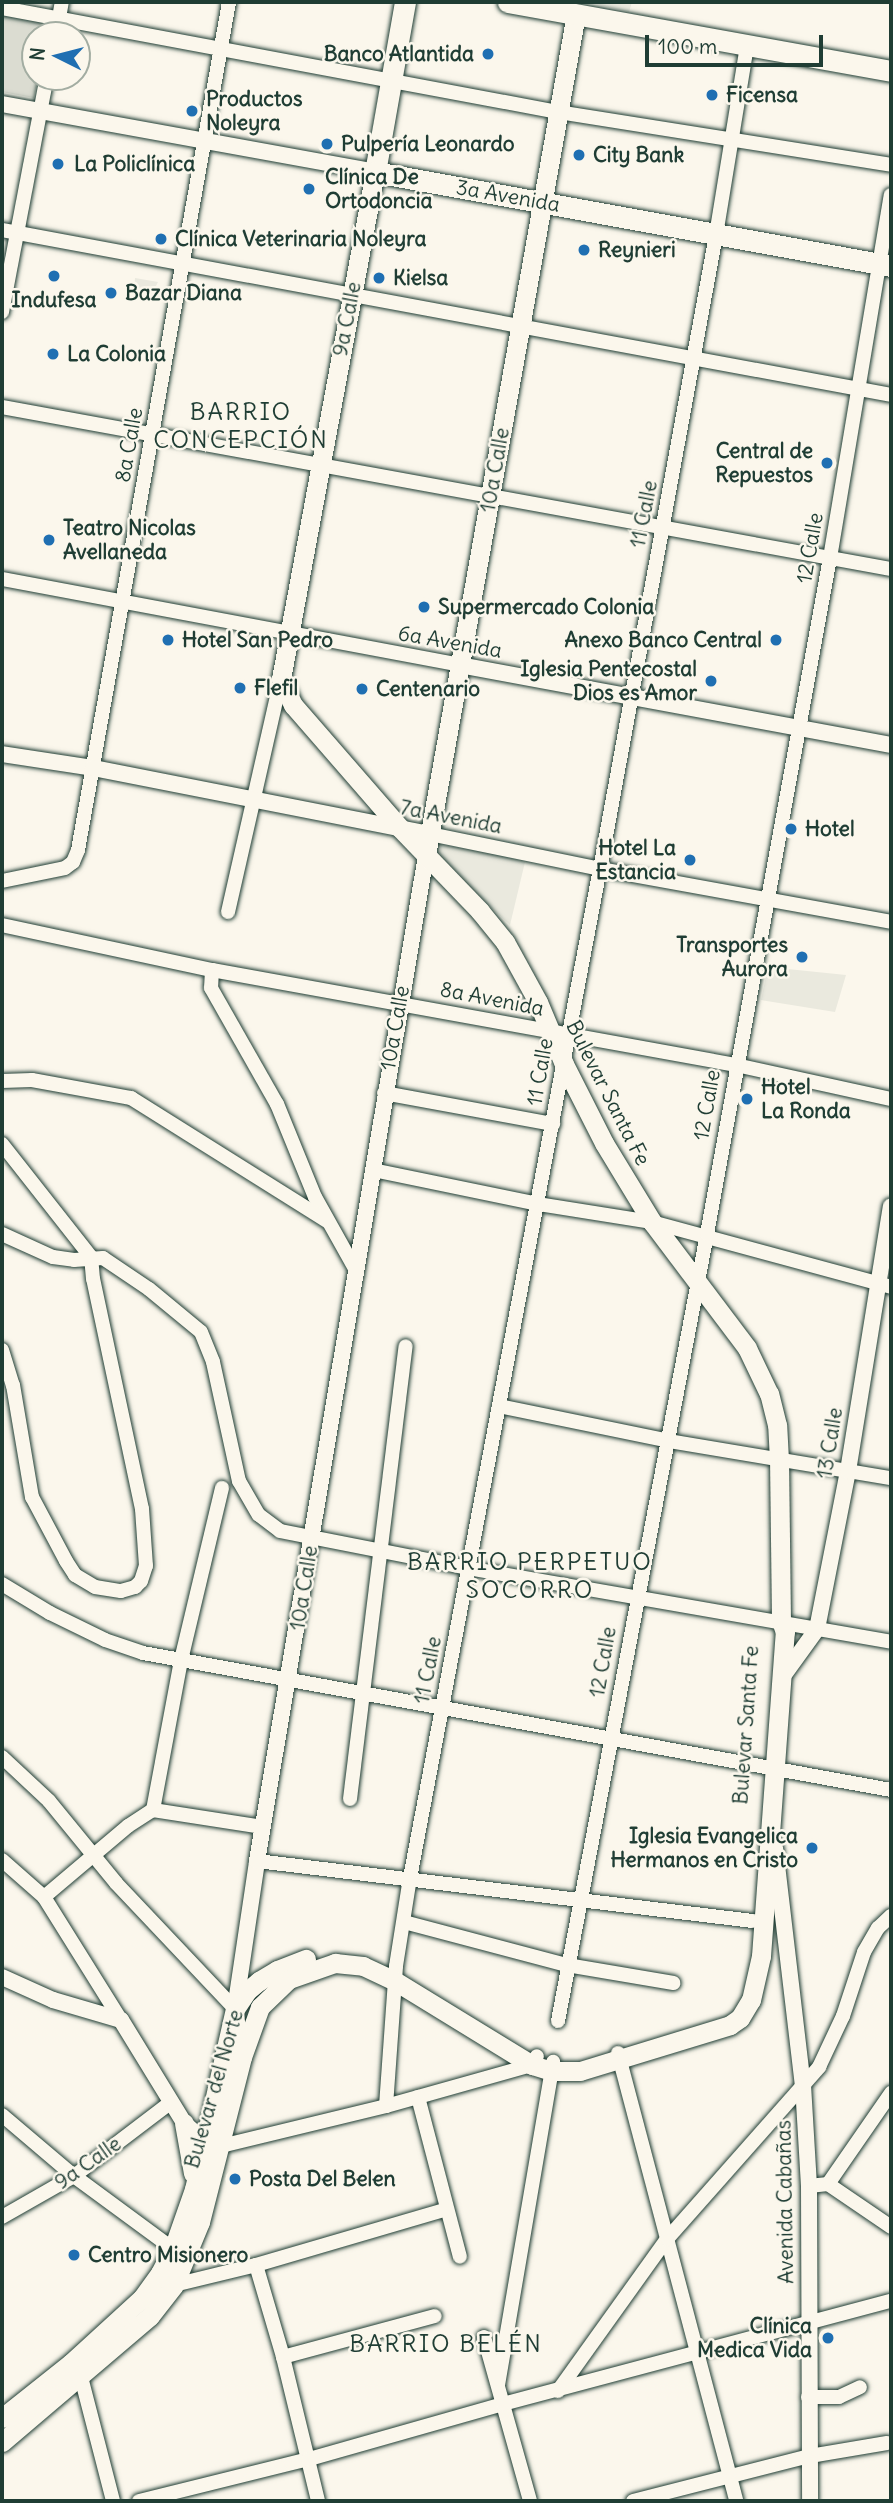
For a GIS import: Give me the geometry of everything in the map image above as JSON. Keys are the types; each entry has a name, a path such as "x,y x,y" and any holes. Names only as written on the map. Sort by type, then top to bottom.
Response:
{"main road":[{"name":"9a Calle","path":"287,635 405,2"},
{"path":"508,2 577,8 747,46 891,71"},
{"name":"10a Calle","path":"426,855 577,8"},
{"name":"3a Avenida","path":"374,172 885,265"},
{"path":"281,679 287,635"},
{"name":"Bulevar Santa Fe","path":"281,679 293,705 400,828 480,911 505,942 559,1033 564,1064 604,1143 652,1222 747,1348 769,1394 776,1425 779,1460 781,1621 785,1632 783,1676 743,1984 745,1999"},
{"name":"Bulevar Santa Fe","path":"745,1999 761,1956 773,1805 771,1766 776,1633 781,1621"},
{"name":"Bulevar del Norte","path":"181,2250 194,2189 213,2145 235,2009 259,1981 294,1962 340,1954 366,1956 543,2064"},
{"name":"Bulevar del Norte","path":"2,2418 76,2370 150,2316 181,2250 260,2007 289,1979 335,1963 395,1974"},
{"path":"543,2064 580,2071 619,2055 730,2025 740,2018 745,1999"},
{"path":"184,2123 192,2156 194,2189"},
{"name":"Bulevar del Norte","path":"2,2442 76,2370"}],"street":[{"path":"58,21 62,2"},
{"name":"8a Calle","path":"2,881 65,868 73,862 78,850 229,2"},
{"path":"2,8 558,112 891,165"},
{"name":"11 Calle","path":"559,1033 600,869 694,359 747,46"},
{"path":"2,312 44,91"},
{"name":"3a Avenida","path":"2,104 374,172"},
{"name":"12 Calle","path":"558,2021 636,1597 707,1234 830,558 858,389 885,265 891,195"},
{"path":"2,230 891,395"},
{"path":"2,407 891,569"},
{"name":"6a Avenida","path":"2,579 287,635 891,745"},
{"path":"228,912 281,679"},
{"name":"7a Avenida","path":"2,754 93,768 600,869 891,922"},
{"name":"10a Calle","path":"242,2057 235,2009 257,1861 357,1272 399,1003 426,855"},
{"name":"8a Avenida","path":"2,925 212,971 736,1065 891,1098"},
{"path":"212,971 211,988 278,1104 327,1221 357,1272"},
{"name":"11 Calle","path":"386,2106 395,1974 410,1878 564,1064"},
{"path":"2,1081 32,1080 135,1100 327,1221"},
{"path":"384,1093 553,1124"},
{"path":"2,1144 91,1257 93,1279 142,1509 146,1566 135,1587 121,1591 95,1587 75,1575 66,1561 32,1497 13,1385 2,1350"},
{"path":"373,1170 538,1204 652,1222 707,1234 884,1286"},
{"name":"13 Calle","path":"783,1676 817,1629 884,1286 891,1212"},
{"path":"2,1234 52,1257 74,1260 103,1258 114,1263 201,1332 213,1362 239,1481 251,1504 270,1526 312,1538 468,1568 891,1642"},
{"path":"350,1800 406,1346"},
{"path":"499,1406 668,1441 891,1478"},
{"path":"44,1897 93,1854 153,1810 181,1660 222,1488"},
{"path":"2,1584 50,1613 105,1640 143,1653 891,1790"},
{"path":"2,1757 49,1801 93,1854 235,2009"},
{"name":"Avenida Cabañas","path":"773,1805 781,1903 803,2085 809,2186 810,2501"},
{"path":"153,1810 263,1827"},
{"name":"Avenida Cabañas","path":"761,1831 781,1903"},
{"path":"2,1860 44,1897 184,2123 213,2145 386,2106 543,2064 498,2385"},
{"path":"257,1861 580,1898 752,1922"},
{"path":"558,2391 667,2239 819,2067 843,2017 864,1952 885,1931 891,1916"},
{"path":"404,1922 567,1965 673,1983"},
{"path":"2,1977 53,2000 121,2020"},
{"path":"619,2055 736,2501"},
{"path":"828,2185 885,2116 891,2093"},
{"path":"418,2097 460,2257"},
{"name":"9a Calle","path":"2,2217 74,2176 171,2102"},
{"path":"2,2115 74,2176 181,2250"},
{"path":"809,2186 828,2185 891,2227"},
{"path":"165,2282 256,2265 447,2209"},
{"path":"256,2265 284,2357 318,2501"},
{"path":"139,2501 309,2459 503,2403 558,2391 891,2301"},
{"path":"284,2357 435,2316"},
{"path":"484,2337 530,2501"},
{"path":"76,2370 113,2501"},
{"path":"808,2397 839,2397 860,2387"},
{"path":"633,2501 810,2456 887,2443"}],"shaded area":[{"path":"588,2 632,2 629,12"},
{"path":"2,14 42,21 21,21 21,91 35,91 34,98 2,92"},
{"path":"135,278 158,282 151,296 134,290"},
{"path":"441,845 493,853 525,862 510,925 439,859"},
{"path":"768,967 846,975 835,1012 761,1000"}],"place":[{"name":"Banco Atlantida","path":"488,54"},
{"name":"Ficensa","path":"712,95"},
{"name":"Productos Noleyra","path":"192,111"},
{"name":"Pulpería Leonardo","path":"327,144"},
{"name":"City Bank","path":"579,155"},
{"name":"La Policlínica","path":"58,164"},
{"name":"Clínica De Ortodoncia","path":"309,189"},
{"name":"Clínica Veterinaria Noleyra","path":"161,239"},
{"name":"Reynieri","path":"584,250"},
{"name":"Indufesa","path":"54,276"},
{"name":"Kielsa","path":"379,278"},
{"name":"Bazar Diana","path":"111,293"},
{"name":"La Colonia","path":"53,354"},
{"name":"Central de Repuestos","path":"827,463"},
{"name":"Teatro Nicolas Avellaneda","path":"49,540"},
{"name":"Supermercado Colonia","path":"424,607"},
{"name":"Hotel San Pedro","path":"168,640"},
{"name":"Anexo Banco Central","path":"776,640"},
{"name":"Iglesia Pentecostal Dios es Amor","path":"711,681"},
{"name":"Flefil","path":"240,688"},
{"name":"Centenario","path":"362,689"},
{"name":"Hotel","path":"791,829"},
{"name":"Hotel La Estancia","path":"690,860"},
{"name":"Transportes Aurora","path":"802,957"},
{"name":"Hotel La Ronda","path":"747,1099"},
{"name":"Iglesia Evangelica Hermanos en Cristo","path":"812,1848"},
{"name":"Posta Del Belen","path":"235,2179"},
{"name":"Centro Misionero","path":"74,2255"},
{"name":"Clínica Medica Vida","path":"828,2338"}],"district":[{"name":"BARRIO CONCEPCIÓN","path":"241,426"},
{"name":"BARRIO PERPETUO SOCORRO","path":"530,1576"},
{"name":"BARRIO BELÉN","path":"446,2344"}]}
